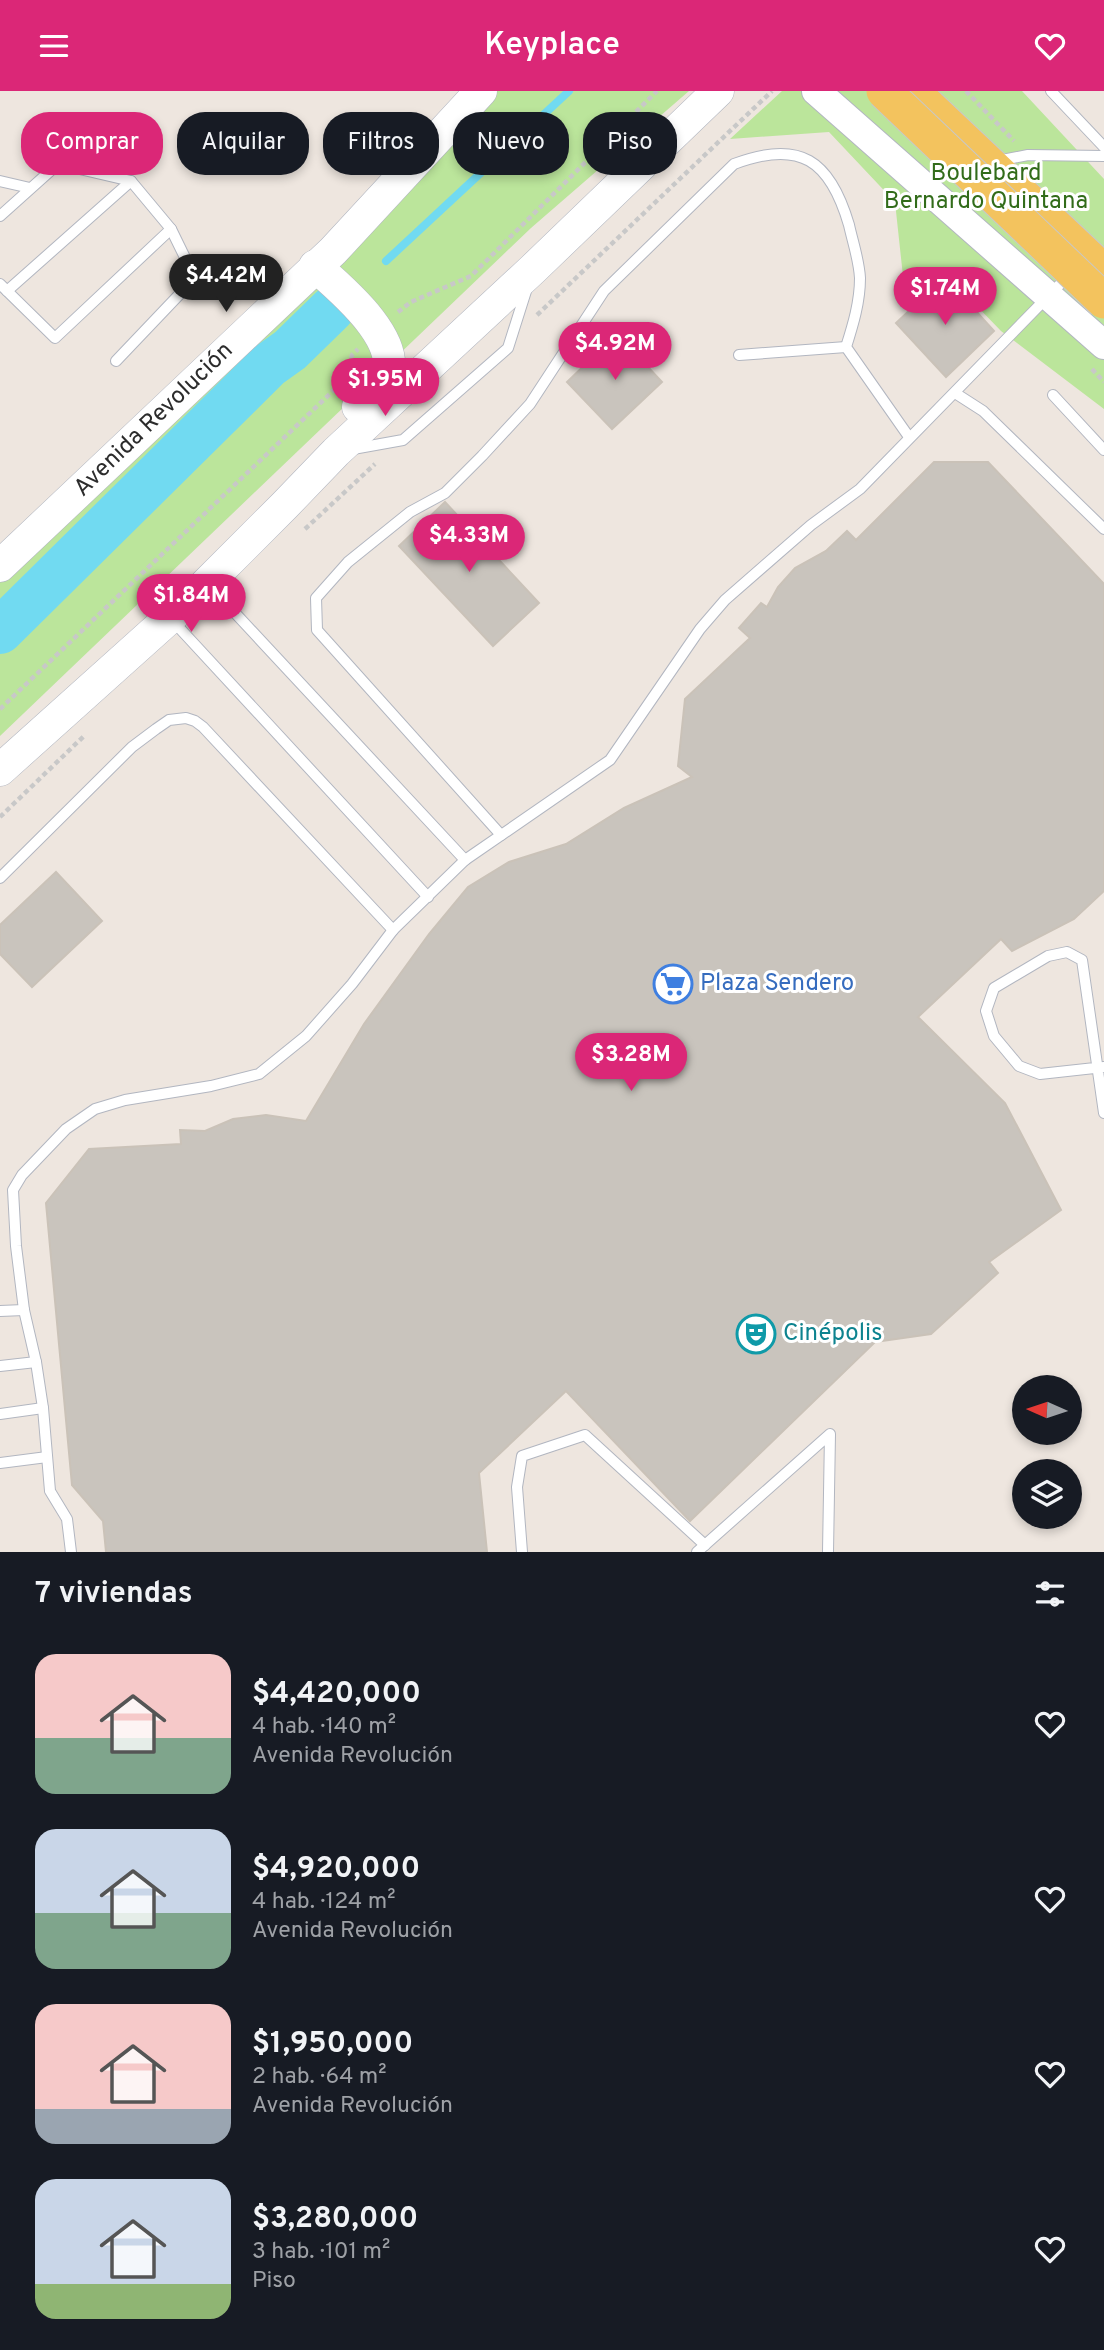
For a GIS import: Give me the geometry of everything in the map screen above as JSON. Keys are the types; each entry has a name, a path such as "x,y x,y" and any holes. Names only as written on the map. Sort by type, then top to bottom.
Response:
{"main road":[{"name":"Avenida Revolución","path":"0,566 321,272 481,91"},
{"path":"0,770 170,618 336,451 533,269 718,91"},
{"path":"884,91 1104,301"},
{"path":"912,91 1095,264"},
{"path":"285,505 295,469 385,379 390,360 376,327 321,272"}],"street":[{"path":"816,91 1104,345"}],"lane":[{"path":"1051,91 1104,147"},
{"path":"500,835 317,630 317,598 348,562 410,512 444,493 482,456 530,404 604,291 734,164 755,156 777,153 801,155 818,165 841,200 860,279 856,314 846,347"},
{"path":"988,162 1028,155 1104,156"},
{"path":"0,215 58,164 131,181 172,229 195,278 116,361"},
{"path":"0,181 30,188"},
{"path":"131,181 4,288 55,338 172,229"},
{"path":"71,1552 67,1519 50,1491 43,1408 24,1310 16,1246 13,1190 22,1175 58,1138 94,1109 125,1100 211,1086 259,1074 306,1036 352,984 393,930 465,860 610,760 700,629 725,600 811,525 860,489 1035,309 1095,264"},
{"path":"846,347 909,437"},
{"path":"739,355 846,347"},
{"path":"955,393 983,411 1104,529"},
{"path":"1053,395 1104,450"},
{"path":"206,583 465,860"},
{"path":"170,618 428,897"},
{"path":"0,878 132,747 169,720 186,718 195,721 393,930"},
{"path":"1101,1067 1040,1074 1020,1066 994,1036 986,1011 994,988 1048,956 1067,952 1082,960 1101,1067 1104,1113"},
{"path":"0,1311 24,1310"},
{"path":"0,1366 36,1362"},
{"path":"0,1414 43,1408"},
{"path":"522,1552 517,1487 522,1456 585,1435 701,1549 830,1434 828,1552"},
{"path":"0,1463 47,1458"}],"path":[{"path":"0,709 341,383 352,355 376,327 411,302 471,276 657,91"}],"green space":[{"path":"476,91 689,91 665,112 583,112 583,175 592,175 531,228 0,736 0,561 391,175 439,175 439,128 453,114 453,175 569,175 569,112 455,112"},
{"name":"Boulebard Bernardo Quintana","path":"782,91 1022,91 1104,179 1104,409 1001,331 941,269 905,295 895,202 829,132 730,139"}],"building":[{"path":"945,277 994,331 946,377 896,323"},
{"path":"617,334 662,382 612,429 567,382"},
{"name":"Plaza Sendero","path":"934,462 988,462 1104,584 1104,891 1074,919 1012,951 1001,939 918,1017 1005,1103 1061,1210 989,1262 998,1273 931,1334 875,1342 690,1521 566,1391 479,1473 487,1552 106,1552 103,1521 72,1485 46,1203 89,1149 181,1144 180,1130 205,1131 233,1119 266,1115 306,1121 364,1024 429,934 468,887 509,862 566,844 624,808 692,777 678,766 685,699 750,638 739,628 761,603 767,607 778,587 795,568 826,551 847,531 856,540"},
{"path":"445,502 539,603 493,646 399,546"},
{"path":"56,872 102,921 32,987 0,954 0,925"}],"waterway":[{"path":"386,261 569,91"},
{"path":"0,631 269,365 290,350 332,309"}],"place":[{"name":"Plaza Sendero","path":"673,984"},
{"name":"Cinépolis","path":"756,1334"}]}
